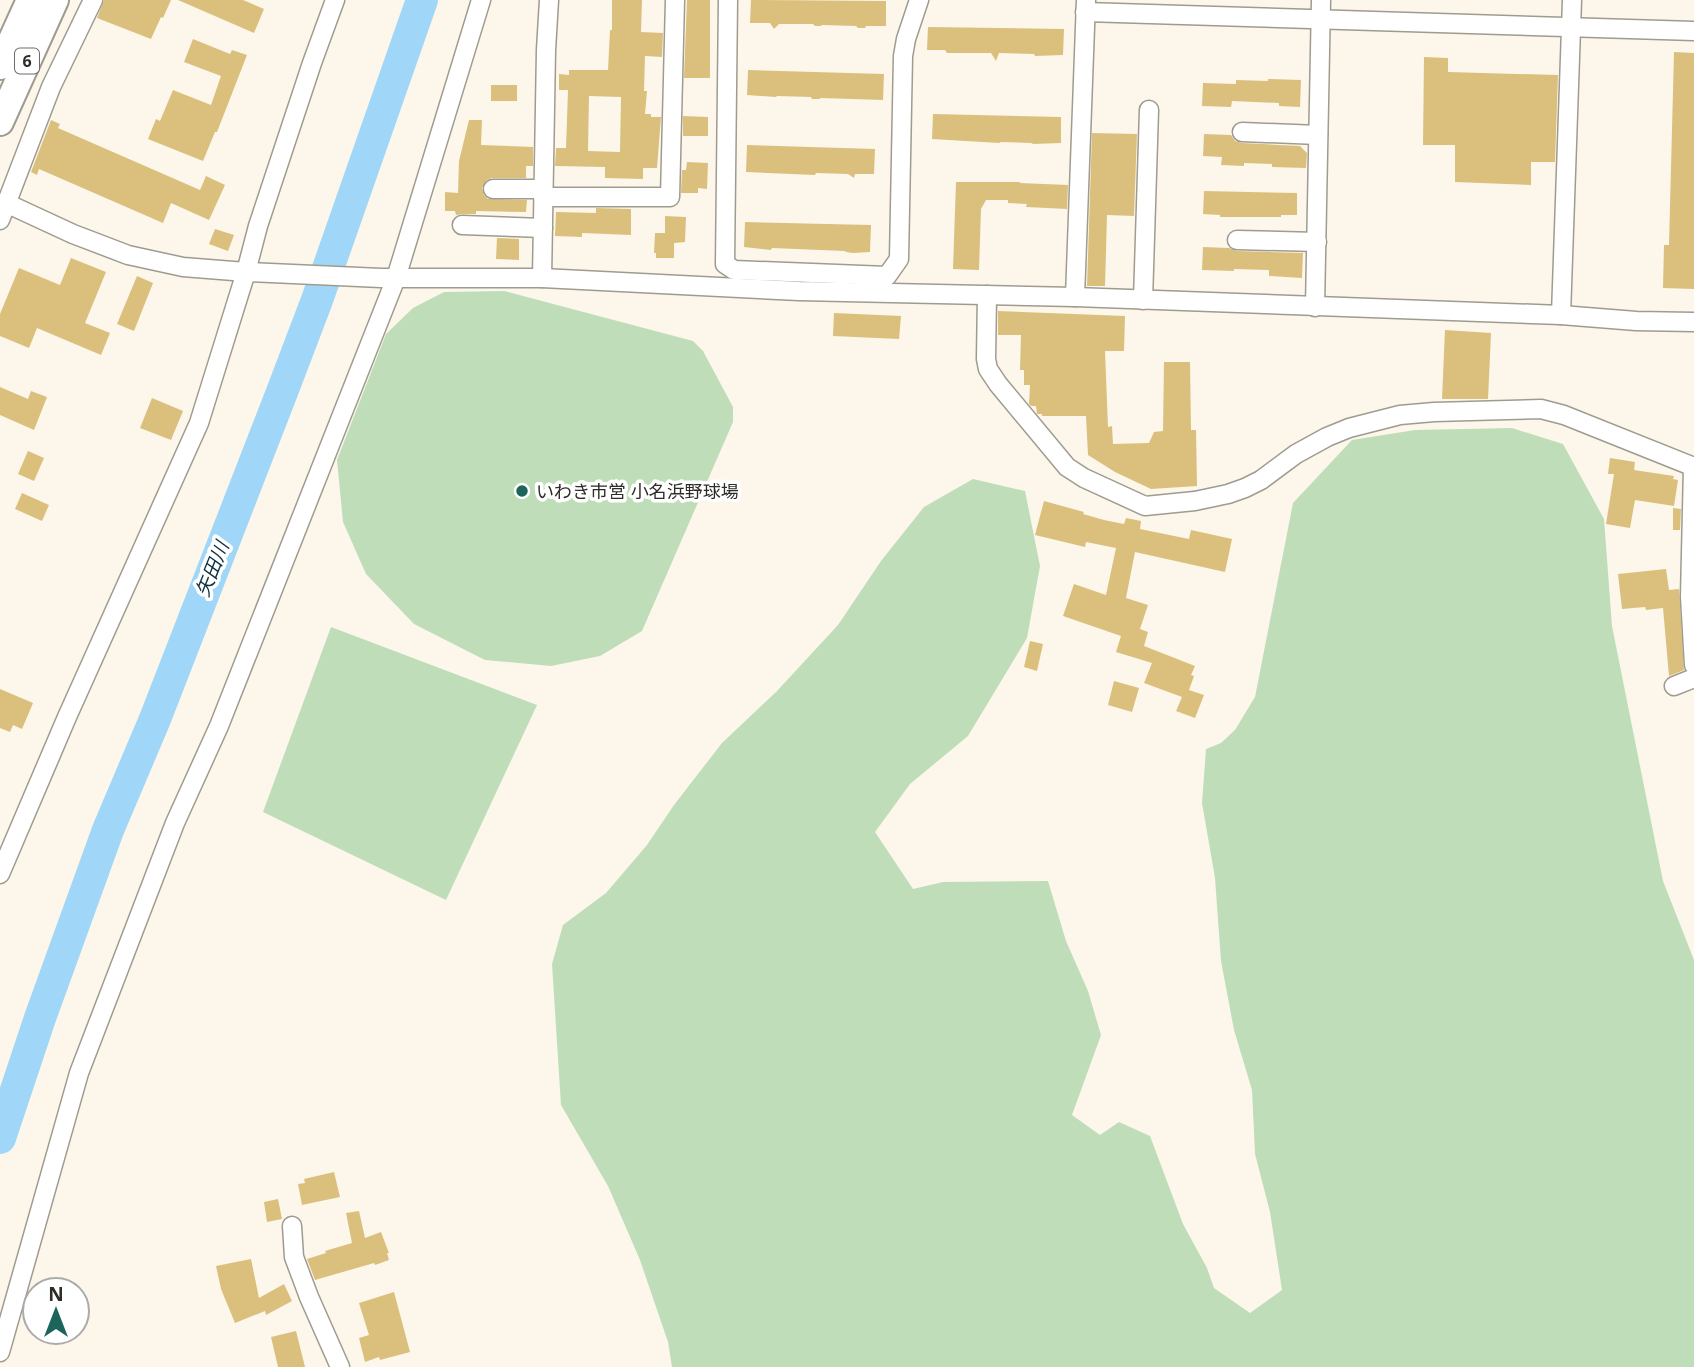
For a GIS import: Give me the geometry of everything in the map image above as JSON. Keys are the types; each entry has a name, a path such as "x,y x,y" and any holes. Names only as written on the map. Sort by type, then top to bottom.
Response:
{"highway":[{"name":"6","path":"0,66 30,0"},
{"name":"6","path":"0,122 55,0"}],"street":[{"path":"93,0 51,88 3,211 128,254 183,267 388,278 542,278 799,291 1075,297 1694,322"},
{"path":"0,874 6,842 67,717 199,423 254,272 258,226 335,0"},
{"path":"0,1352 79,1073 175,823 219,726 388,278 481,0"},
{"path":"542,278 549,0"},
{"path":"493,189 670,197 675,0"},
{"path":"729,0 725,264 734,270 887,276 899,259 903,56 919,0"},
{"path":"1315,307 1321,0"},
{"path":"1561,315 1572,0"},
{"path":"1075,297 1086,6 1320,20 1694,31"},
{"path":"1143,300 1149,110"},
{"path":"1242,132 1318,135"},
{"path":"462,225 542,228"},
{"path":"1237,240 1317,242"},
{"path":"986,295 986,359 988,369 998,384 1068,467 1084,478 1145,506 1228,494 1261,480 1296,454 1349,428 1400,415 1434,412 1541,409 1564,415 1693,467 1690,597 1694,665"},
{"path":"1674,686 1694,678"},
{"path":"292,1226 294,1257 340,1367"}],"green space":[{"name":"いわき市営 小名浜野球場","path":"504,291 693,341 703,351 733,407 733,422 642,631 600,656 551,666 485,660 414,624 366,574 343,522 337,460 386,334 413,308 444,292"},
{"path":"1512,428 1563,444 1604,519 1612,626 1663,881 1694,960 1694,1367 672,1367 668,1342 640,1260 608,1186 561,1105 552,964 563,925 606,893 647,845 722,743 777,691 838,625 881,561 924,507 973,479 1025,491 1040,566 1027,638 968,736 910,784 875,832 913,889 943,882 1048,881 1066,941 1088,991 1101,1035 1072,1115 1100,1135 1119,1122 1150,1136 1183,1224 1207,1268 1214,1288 1250,1313 1282,1290 1270,1212 1255,1154 1252,1090 1234,1030 1221,961 1215,878 1202,803 1206,749 1221,743 1235,730 1255,697 1293,503 1352,440 1415,430"},
{"path":"331,627 537,705 446,900 263,812"}],"building":[{"path":"104,0 171,0 151,39 97,18"},
{"path":"178,0 243,0 264,9 254,33"},
{"path":"612,0 642,0 641,32 663,33 662,57 645,56 645,114 661,117 657,168 643,168 643,179 605,178 605,167 555,166 556,148 566,148 568,90 559,90 559,74 569,75 569,70 608,70","holes":["589,96 621,97 620,152 588,151"]},
{"path":"687,0 710,0 710,78 684,78"},
{"path":"751,0 886,1 886,26 858,28 779,24 774,29 770,23 750,23"},
{"path":"928,27 1064,29 1063,55 999,53 996,61 991,53 927,50"},
{"path":"193,39 230,54 232,50 247,55 203,161 148,139 156,119 160,121 173,90 211,105 221,76 184,62"},
{"path":"1674,52 1694,53 1694,289 1663,288 1664,245 1669,245"},
{"path":"1424,57 1448,58 1448,72 1558,75 1555,162 1531,162 1531,185 1455,182 1455,145 1423,145"},
{"path":"748,70 884,74 883,100 747,95"},
{"path":"1236,80 1301,80 1300,107 1279,106 1279,103 1232,101 1231,107 1202,106 1203,83 1236,84"},
{"path":"491,85 517,85 517,101 491,101"},
{"path":"933,114 1061,117 1061,143 932,139"},
{"path":"683,116 708,117 708,136 683,136"},
{"path":"51,120 60,124 58,128 200,190 206,176 225,185 209,220 171,203 163,223 39,169 37,175 31,172"},
{"path":"469,120 482,120 481,145 533,147 533,166 526,166 526,178 492,178 487,180 482,188 488,199 527,200 526,212 476,211 476,214 456,215 455,211 445,211 445,192 458,193 459,161"},
{"path":"1092,133 1137,134 1134,216 1107,215 1105,286 1087,286"},
{"path":"1204,134 1231,135 1235,141 1242,143 1300,146 1307,153 1306,168 1244,163 1244,166 1221,165 1222,157 1203,156"},
{"path":"747,145 875,149 874,174 855,174 854,178 848,174 746,172"},
{"path":"687,162 708,163 707,189 698,188 698,193 681,193 682,170 686,170"},
{"path":"956,182 1068,185 1067,209 1026,207 1027,204 1008,203 1008,200 986,200 981,209 979,270 953,269"},
{"path":"1204,191 1297,193 1297,215 1220,217 1203,214"},
{"path":"596,208 631,209 631,235 582,233 582,237 555,236 556,212 596,213"},
{"path":"665,216 686,217 685,242 674,243 674,258 656,258 655,233 665,233"},
{"path":"745,222 871,225 870,252 744,247"},
{"path":"215,229 234,235 228,251 209,244"},
{"path":"497,238 519,239 519,260 496,259"},
{"path":"1203,247 1303,253 1302,278 1269,276 1269,270 1202,270"},
{"path":"71,258 106,272 85,323 110,333 101,355 37,328 29,348 0,336 0,314 19,268 60,285"},
{"path":"137,276 153,283 134,331 117,324"},
{"path":"998,311 1125,316 1124,351 1105,351 1108,427 1112,426 1113,444 1149,443 1154,432 1163,431 1164,362 1190,362 1191,430 1196,430 1197,486 1151,489 1115,472 1088,455 1086,416 1037,414 1036,406 1029,404 1030,385 1024,385 1024,370 1020,370 1021,335 998,335"},
{"path":"834,313 901,316 899,339 833,336"},
{"path":"1445,330 1491,333 1488,399 1442,399"},
{"path":"0,387 28,399 31,391 47,397 34,430 0,415"},
{"path":"152,398 183,411 171,440 140,428"},
{"path":"28,451 44,458 34,481 18,474"},
{"path":"1610,458 1635,462 1634,470 1674,476 1673,479 1678,480 1674,506 1635,500 1630,528 1606,524 1614,474 1608,474"},
{"path":"22,493 49,505 42,521 15,509"},
{"path":"1044,501 1104,520 1124,524 1126,518 1141,521 1140,529 1189,539 1191,530 1232,539 1225,572 1135,552 1126,598 1148,605 1140,629 1148,632 1144,646 1195,666 1189,690 1204,695 1195,718 1176,711 1182,697 1144,683 1152,663 1116,652 1121,636 1063,616 1074,584 1106,595 1116,548 1086,542 1085,547 1035,535"},
{"path":"1673,508 1681,509 1680,530 1673,530"},
{"path":"1666,569 1669,590 1679,589 1684,670 1669,676 1663,608 1622,609 1618,574"},
{"path":"1030,641 1043,644 1037,671 1024,667"},
{"path":"1114,681 1139,688 1132,712 1108,705"},
{"path":"0,689 33,703 22,729 13,725 10,732 0,728"},
{"path":"334,1172 340,1197 302,1205 298,1184 305,1183 304,1179"},
{"path":"278,1199 282,1219 267,1222 264,1202"},
{"path":"359,1211 365,1238 381,1232 389,1260 315,1280 307,1259 352,1243 346,1213"},
{"path":"251,1259 259,1298 284,1284 292,1301 266,1315 265,1311 235,1323 221,1289 216,1266"},
{"path":"394,1292 410,1352 365,1362 359,1338 369,1335 359,1303"},
{"path":"296,1331 305,1367 278,1367 271,1337"}],"waterway":[{"name":"矢田川","path":"0,1138 108,830 155,719 317,300 422,0"}],"place":[{"name":"いわき市営 小名浜野球場","path":"522,491"}]}
